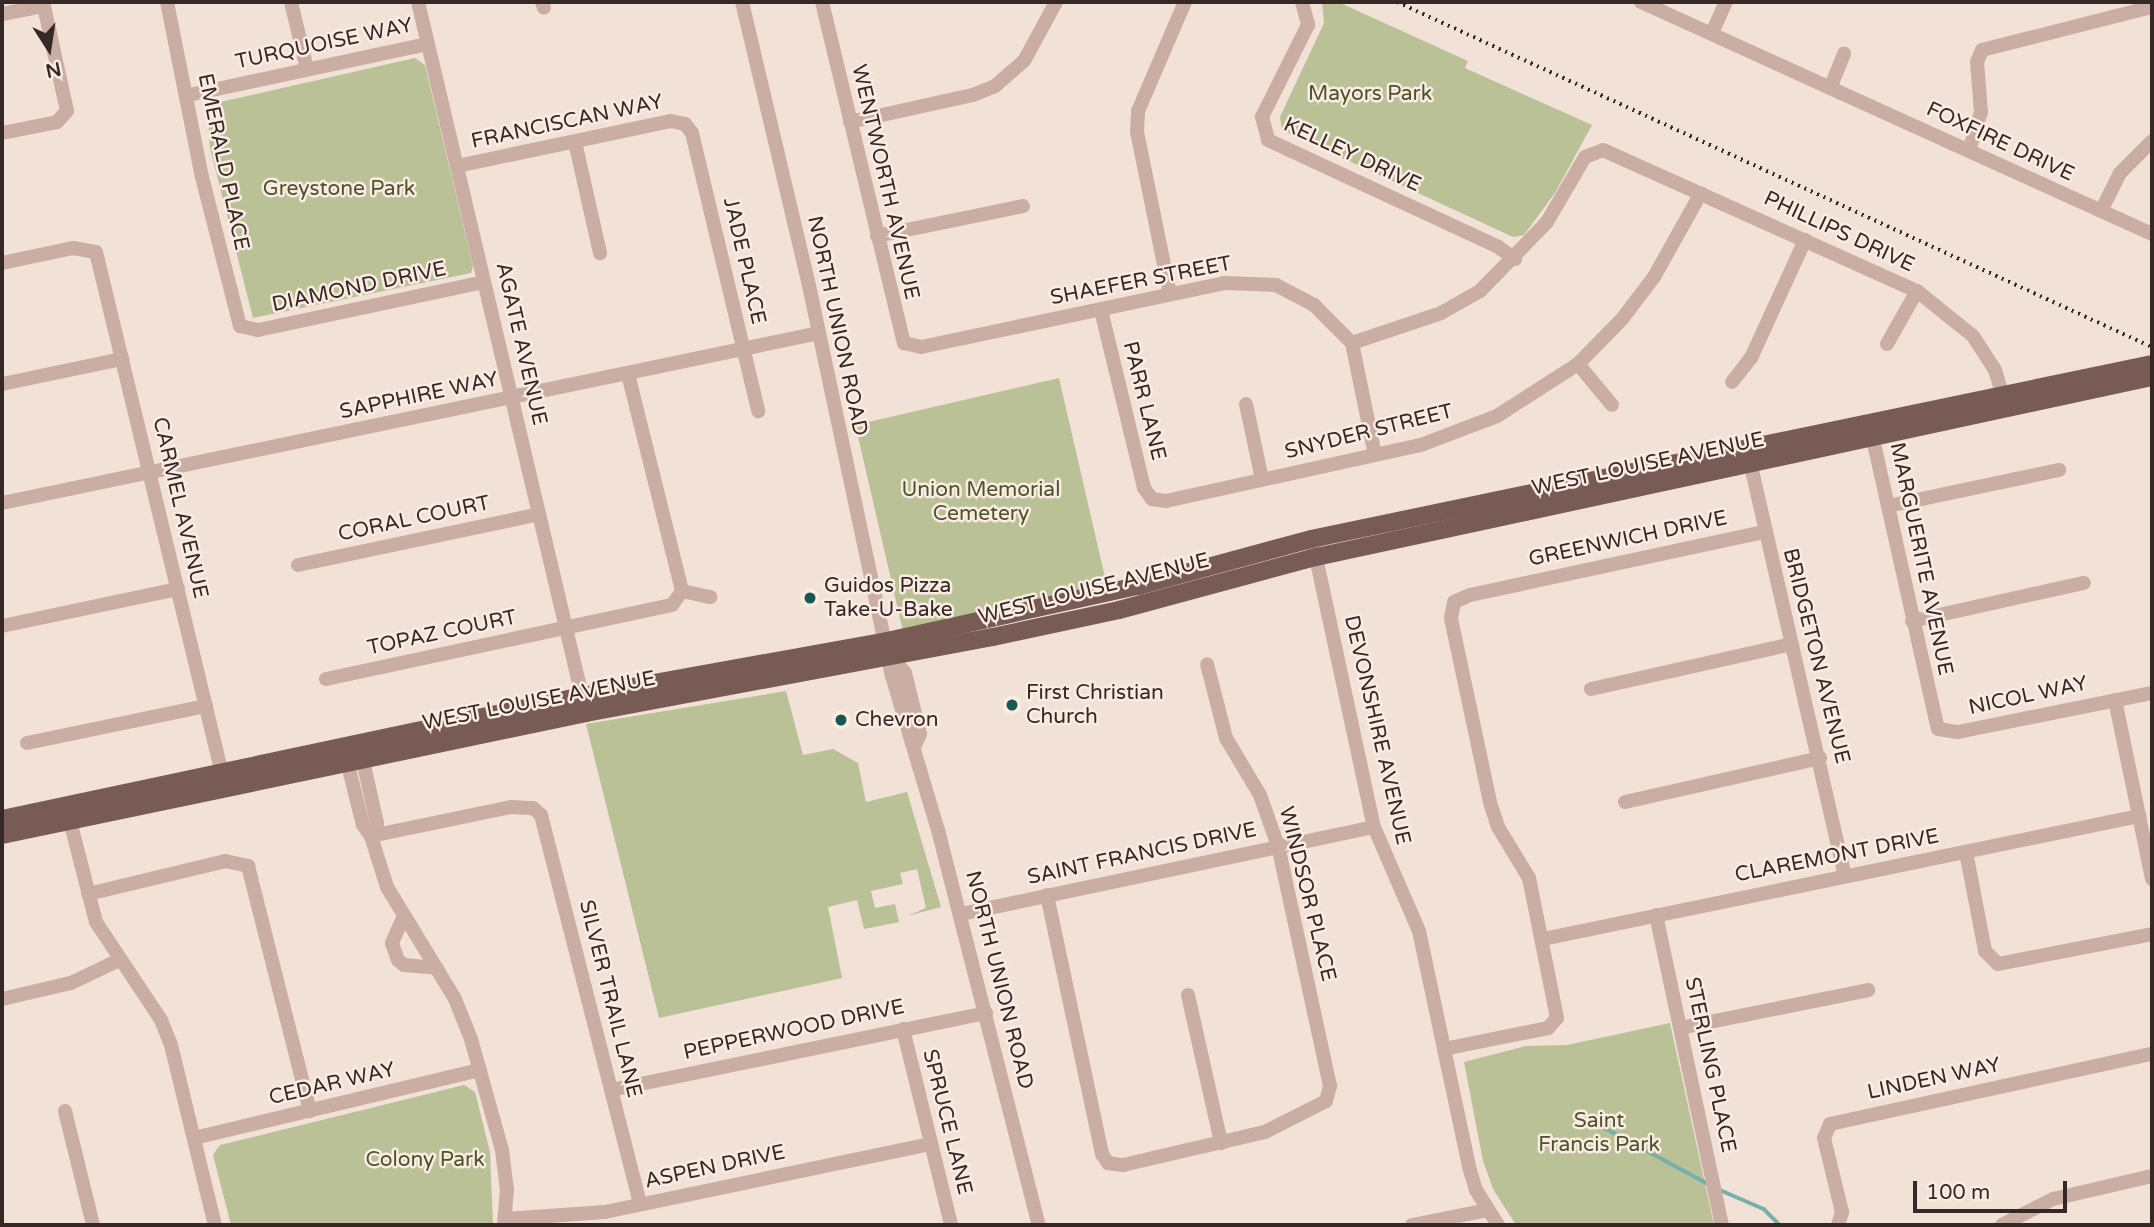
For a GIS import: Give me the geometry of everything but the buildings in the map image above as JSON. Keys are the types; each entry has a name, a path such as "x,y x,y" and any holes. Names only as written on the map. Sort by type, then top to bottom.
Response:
{"main road":[{"name":"WEST LOUISE AVENUE","path":"2006,402 2152,364"},
{"name":"WEST LOUISE AVENUE","path":"2,819 68,813 224,782 582,696 887,641 1138,586 1311,539 1747,447 1872,430 2006,402 2152,377"},
{"name":"WEST LOUISE AVENUE","path":"353,753 891,659 1119,610 1316,557 1751,465 1872,430"},
{"name":"WEST LOUISE AVENUE","path":"2,835 68,813"}],"street":[{"name":"EMERALD PLACE","path":"167,2 189,95 202,177 235,318 243,328"},
{"path":"291,2 307,69"},
{"name":"AGATE AVENUE","path":"418,2 582,696"},
{"name":"NORTH UNION ROAD","path":"742,2 819,333 845,472 887,641 907,739 914,747 961,914 1039,1225"},
{"name":"WENTWORTH AVENUE","path":"822,2 904,343 932,345"},
{"path":"850,122 973,95 995,86 1024,61 1056,2"},
{"path":"1170,294 1137,132 1138,111 1185,2"},
{"name":"KELLEY DRIVE","path":"1302,2 1309,13 1308,25 1262,117 1268,140 1498,247 1515,259"},
{"name":"FOXFIRE DRIVE","path":"1641,2 2152,234"},
{"path":"1713,33 1726,2"},
{"path":"2,14 44,4 68,104 63,118 46,125 2,133"},
{"path":"1969,151 1981,112 1977,62 1982,50 2151,6"},
{"name":"TURQUOISE WAY","path":"189,95 427,44"},
{"path":"1831,86 1844,54"},
{"name":"FRANCISCAN WAY","path":"457,166 670,121 685,124"},
{"name":"JADE PLACE","path":"685,124 692,133 758,411"},
{"path":"2101,211 2120,173 2152,141"},
{"path":"575,142 600,253"},
{"name":"PHILLIPS DRIVE","path":"1515,259 1547,222 1585,157 1603,150 1917,291 1973,336 1995,370 2006,402"},
{"name":"SNYDER STREET","path":"1152,499 1166,501 1375,455 1454,435 1497,416 1578,364 1622,319 1654,277 1701,192"},
{"path":"877,236 1023,206"},
{"path":"1732,382 1751,358 1805,240"},
{"name":"CARMEL AVENUE","path":"2,262 81,248 96,252 102,267 224,782"},
{"path":"1375,455 1352,343 1441,313 1480,291 1515,259"},
{"name":"DIAMOND DRIVE","path":"243,328 258,330 484,282"},
{"name":"SHAEFER STREET","path":"932,345 1224,283 1276,285 1314,305 1352,343"},
{"path":"1887,344 1917,291"},
{"name":"PARR LANE","path":"1101,310 1144,488 1152,499"},
{"name":"SAPPHIRE WAY","path":"2,503 819,333"},
{"path":"2,384 122,359"},
{"path":"1578,364 1612,405"},
{"path":"628,374 682,591 710,597"},
{"path":"1246,404 1262,479"},
{"name":"MARGUERITE AVENUE","path":"1872,430 1931,705"},
{"name":"BRIDGETON AVENUE","path":"1747,447 1764,532 1820,758 1845,875"},
{"path":"1888,506 2059,470"},
{"name":"CORAL COURT","path":"298,565 539,514"},
{"name":"GREENWICH DRIVE","path":"1543,939 1528,878 1498,827 1490,802 1451,618 1458,599 1764,532"},
{"name":"DEVONSHIRE AVENUE","path":"1311,539 1374,827 1419,931 1469,1167 1488,1210"},
{"path":"1912,621 2084,583"},
{"path":"2,626 178,589"},
{"name":"TOPAZ COURT","path":"326,679 672,605 682,591"},
{"path":"1591,689 1792,644"},
{"name":"WINDSOR PLACE","path":"1207,664 1226,738 1260,794 1278,846 1330,1086 1326,1101 1265,1132 1221,1143"},
{"name":"NICOL WAY","path":"1931,705 1938,729 1945,733 2152,693"},
{"path":"2115,700 2152,879"},
{"path":"27,743 206,706"},
{"path":"353,753 363,825 371,836 387,887 403,918 455,999 480,1070 506,1170 505,1222"},
{"path":"1625,802 1820,758"},
{"name":"SILVER TRAIL LANE","path":"371,836 511,807 533,808 545,821 640,1204"},
{"path":"68,813 96,922 161,1020 194,1138 214,1225"},
{"name":"CLAREMONT DRIVE","path":"1543,939 2139,816"},
{"name":"SAINT FRANCIS DRIVE","path":"961,914 1374,827"},
{"path":"1966,852 1985,951 1998,964 2152,934"},
{"path":"88,894 225,860 248,866 310,1111"},
{"path":"1047,895 1102,1154 1112,1165 1221,1143 1188,995"},
{"name":"STERLING PLACE","path":"1656,915 1722,1225"},
{"path":"403,918 392,943 398,960 404,965 437,968"},
{"path":"1444,1049 1548,1028 1557,1013 1543,939"},
{"path":"2,999 71,983 119,960"},
{"path":"1680,1028 1868,990"},
{"name":"PEPPERWOOD DRIVE","path":"611,1090 986,1013"},
{"name":"SPRUCE LANE","path":"903,1029 951,1225"},
{"name":"LINDEN WAY","path":"1838,1225 1842,1212 1824,1138 1830,1124 2152,1054"},
{"name":"CEDAR WAY","path":"194,1138 480,1070"},
{"path":"65,1111 93,1225"},
{"name":"ASPEN DRIVE","path":"505,1222 570,1217 932,1144"},
{"path":"2002,1225 2053,1199 2152,1176"},
{"path":"1412,1225 1488,1210 1498,1225"}],"green space":[{"name":"Mayors Park","path":"1322,2 1338,2 1468,61 1465,68 1592,125 1555,193 1524,235 1513,237 1282,130 1280,117 1324,23"},
{"name":"Greystone Park","path":"415,58 425,65 473,266 471,273 253,318 210,148 207,105"},
{"name":"Union Memorial Cemetery","path":"1059,378 1106,584 903,631 855,425"},
{"path":"786,691 803,755 833,749 858,763 866,802 907,792 941,907 907,916 926,908 917,869 900,873 903,884 871,891 875,908 895,904 899,922 864,929 857,900 828,907 842,978 659,1018 586,724"},
{"name":"Saint Francis Park","path":"1670,1023 1714,1225 1516,1225 1493,1189 1483,1161 1464,1062 1526,1046 1567,1045"},
{"name":"Colony Park","path":"464,1085 475,1092 490,1152 493,1225 231,1225 213,1155 220,1145"}],"waterway":[{"path":"1577,1113 1710,1185"},
{"path":"1720,1190 1764,1209 1780,1225"}],"railway":[{"path":"1397,2 2152,347"}],"place":[{"name":"Guidos Pizza Take-U-Bake","path":"810,598"},
{"name":"First Christian Church","path":"1012,705"},
{"name":"Chevron","path":"841,720"}]}
